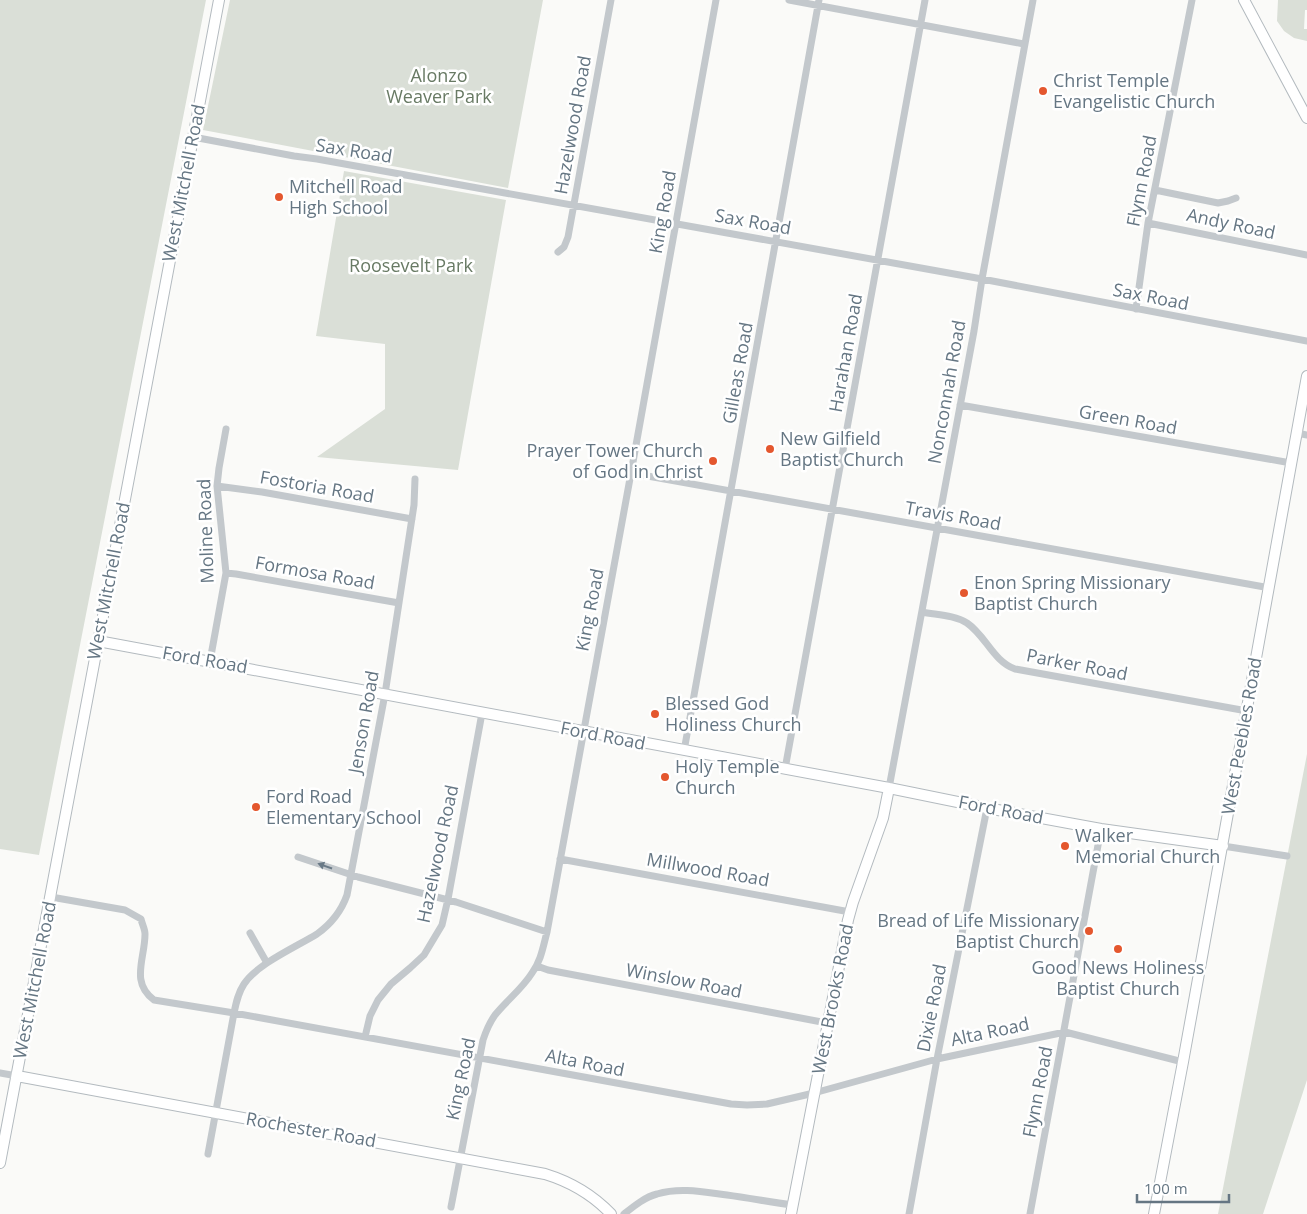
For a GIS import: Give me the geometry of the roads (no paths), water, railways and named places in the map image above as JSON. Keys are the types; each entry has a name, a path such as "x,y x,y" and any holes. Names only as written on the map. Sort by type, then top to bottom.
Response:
{"street":[{"name":"West Mitchell Road","path":"0,1163 219,0"},
{"name":"Hazelwood Road","path":"558,252 564,247 566,242 611,0"},
{"name":"King Road","path":"451,1207 483,1040 492,1020 506,1002 525,983 537,966 547,932 716,0"},
{"path":"789,0 819,2 1024,44"},
{"name":"Harahan Road","path":"785,770 925,0"},
{"name":"Nonconnah Road","path":"889,788 1033,0"},
{"name":"Flynn Road","path":"1136,309 1148,223 1192,0"},
{"path":"1244,0 1307,118"},
{"name":"Gilleas Road","path":"684,751 819,2"},
{"name":"Sax Road","path":"193,137 982,279 1307,341"},
{"path":"1155,190 1218,203 1236,198"},
{"name":"Andy Road","path":"1148,223 1307,255"},
{"name":"West Peebles Road","path":"1154,1214 1223,846 1291,463 1302,434 1307,376"},
{"name":"Green Road","path":"960,405 1291,463"},
{"name":"Moline Road","path":"210,661 226,573 217,486 226,429"},
{"name":"Travis Road","path":"631,473 1270,588"},
{"name":"Jenson Road","path":"208,1154 234,1013 238,995 243,984 267,963 317,934 332,922 346,900 385,694 412,519 415,479"},
{"name":"Fostoria Road","path":"217,486 262,492 412,519"},
{"name":"Formosa Road","path":"226,573 399,603"},
{"name":"Parker Road","path":"922,612 956,618 966,623 978,633 1002,662 1015,669 1247,711"},
{"name":"Ford Road","path":"98,641 1102,829 1286,856"},
{"name":"Hazelwood Road","path":"365,1037 370,1016 378,1000 391,984 424,955 442,925 482,713"},
{"name":"West Brooks Road","path":"791,1209 850,912 883,818 889,788"},
{"name":"Dixie Road","path":"909,1214 937,1059 987,808"},
{"name":"Flynn Road","path":"1030,1214 1102,829"},
{"path":"298,857 352,875 448,899 547,932"},
{"name":"Millwood Road","path":"560,859 850,912"},
{"name":"Alta Road","path":"51,897 126,910 141,919 145,933 141,982 146,994 154,1000 731,1104 767,1104 937,1059 1065,1032 1183,1062"},
{"path":"250,933 267,963"},
{"name":"Winslow Road","path":"537,966 548,970 827,1023"},
{"name":"Rochester Road","path":"0,1073 538,1172 561,1179 579,1188 592,1196 611,1214"},
{"path":"624,1214 656,1194 682,1190 713,1193 791,1209"}],"place":[{"name":"Christ Temple Evangelistic Church","path":"1043,91"},
{"name":"Mitchell Road High School","path":"279,197"},
{"name":"New Gilfield Baptist Church","path":"770,449"},
{"name":"Prayer Tower Church of God in Christ","path":"713,461"},
{"name":"Enon Spring Missionary Baptist Church","path":"964,593"},
{"name":"Blessed God Holiness Church","path":"655,714"},
{"name":"Holy Temple Church","path":"665,777"},
{"name":"Ford Road Elementary School","path":"256,807"},
{"name":"Walker Memorial Church","path":"1065,846"},
{"name":"Bread of Life Missionary Baptist Church","path":"1089,931"},
{"name":"Good News Holiness Baptist Church","path":"1118,949"}],"park label":[{"name":"Alonzo Weaver Park","path":"439,86"},
{"name":"Roosevelt Park","path":"411,266"}]}
